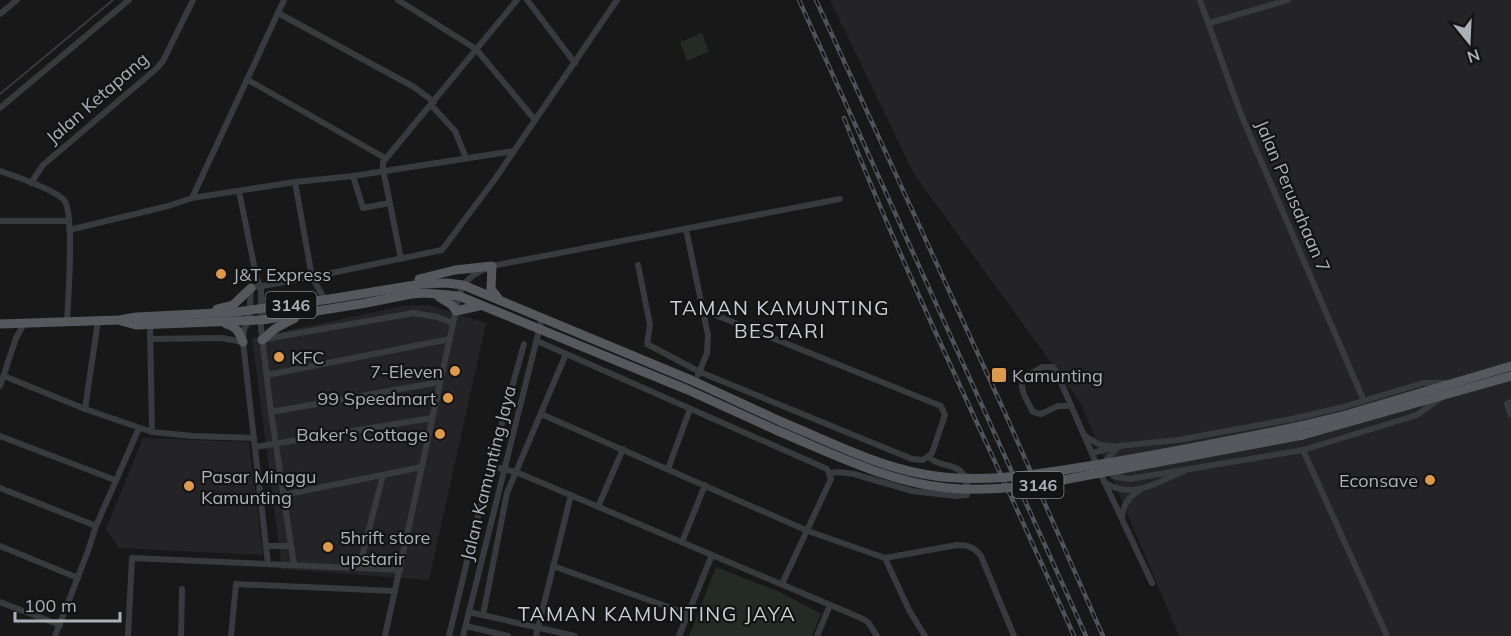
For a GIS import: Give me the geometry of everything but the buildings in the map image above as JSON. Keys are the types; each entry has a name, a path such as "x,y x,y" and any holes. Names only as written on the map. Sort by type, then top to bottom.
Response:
{"main road":[{"path":"403,287 439,273 492,266 491,289 500,300"},
{"name":"3146","path":"0,324 119,320 137,316 262,309 433,282 463,285 691,380 780,426"},
{"path":"177,315 233,305 251,288"},
{"path":"425,293 444,299 456,311 473,306 484,306"},
{"name":"3146","path":"119,320 136,326 249,321 411,294 459,296 688,390 887,465 924,474 991,480 1302,430 1442,396 1511,376"},
{"path":"262,340 276,328 294,318 341,307"},
{"path":"216,323 236,327 243,342"},
{"name":"3146","path":"1302,430 1511,366"}],"street":[{"path":"0,14 16,0"},
{"path":"0,108 129,0"},
{"name":"Jalan Ketapang","path":"31,183 43,165 163,62 193,0"},
{"path":"192,198 285,0"},
{"path":"398,0 476,49 535,120"},
{"path":"401,259 382,166 385,158 517,0"},
{"path":"527,0 575,63"},
{"name":"Jalan Perusahaan 7","path":"1200,0 1240,112 1364,401"},
{"path":"1209,23 1288,0"},
{"path":"251,288 312,278 435,252 446,246 575,63 613,2"},
{"path":"278,13 414,87 432,103 455,131 466,158"},
{"path":"248,80 385,158"},
{"path":"69,230 192,198 514,151"},
{"path":"0,171 31,183 64,201 69,221 67,322"},
{"path":"353,176 363,208 390,203"},
{"path":"295,182 312,278 325,300"},
{"path":"239,191 257,280 261,287 262,340 294,565"},
{"path":"385,636 459,296 470,276 492,266 840,199"},
{"path":"0,221 69,221"},
{"path":"686,230 708,345 700,372 691,380"},
{"path":"639,265 650,325 647,344 700,372 912,459 923,460 929,457 945,415 941,406 703,310"},
{"path":"257,280 251,288 249,321 244,329 243,342 268,564"},
{"path":"262,340 414,313 437,317 453,323"},
{"name":"Jalan Kamunting Jaya","path":"463,636 542,318"},
{"path":"85,409 98,321"},
{"path":"0,386 16,338 24,324"},
{"path":"150,325 152,432"},
{"path":"150,339 222,338 243,342"},
{"path":"267,375 450,339"},
{"path":"537,341 820,465 829,473 831,479 782,584"},
{"path":"449,636 490,466 524,344"},
{"path":"483,615 507,493 566,354"},
{"path":"1071,406 1058,406 1041,414 1033,412 1022,389 1023,378 1042,367 1053,367 1056,371 1152,583"},
{"path":"4,376 85,409 152,432 254,438"},
{"path":"271,412 440,382"},
{"path":"1092,453 1119,446 1178,440 1292,419 1423,383 1454,383"},
{"path":"1119,446 1107,459 1108,469 1113,476 1119,479 1129,479 1196,466 1303,450 1417,415 1442,396"},
{"path":"1511,402 1508,404 1511,415"},
{"path":"668,469 690,409"},
{"path":"541,414 807,531 885,558 967,545 981,556 1014,636"},
{"path":"255,447 432,418"},
{"path":"55,636 96,526 139,428"},
{"path":"0,436 115,480"},
{"path":"1084,436 1100,445 1119,446"},
{"path":"598,507 623,449"},
{"path":"1303,450 1387,636"},
{"path":"829,473 854,474 912,490 956,496 967,495 963,473 956,467 937,463 929,457"},
{"path":"490,466 516,472 830,605 868,622 877,636"},
{"path":"1122,518 1124,505 1129,498 1143,488 1196,466"},
{"path":"283,495 422,467"},
{"path":"359,568 383,475"},
{"path":"1104,481 1113,488 1123,491 1143,488"},
{"path":"682,542 705,485"},
{"path":"0,488 96,526"},
{"path":"536,636 571,495"},
{"path":"0,546 78,578"},
{"path":"267,546 291,546"},
{"path":"679,636 712,555"},
{"path":"128,636 132,558 399,570"},
{"path":"885,558 909,610 925,636"},
{"path":"554,566 688,614"},
{"path":"235,636 231,636 236,584 395,591"},
{"path":"181,636 182,589"},
{"path":"0,602 60,625"},
{"path":"817,636 830,605"},
{"path":"469,612 575,636"},
{"path":"466,626 508,636"}],"shaded area":[{"path":"830,0 1511,0 1511,636 1179,636 1081,404 914,174"},
{"path":"702,33 709,52 687,61 680,42"},
{"path":"429,305 486,323 429,580 282,569 252,338 403,306"},
{"name":"Pasar Minggu Kamunting","path":"143,438 249,442 263,555 119,548 106,529"},
{"path":"716,567 780,592 821,614 812,636 689,636"}],"waterway":[{"path":"0,94 113,0"}],"railway":[{"path":"799,0 1086,636"},
{"path":"816,0 1005,413 1103,636"},
{"path":"844,118 898,249 1074,636"}],"place":[{"name":"J&T Express","path":"221,274"},
{"name":"KFC","path":"279,357"},
{"name":"7-Eleven","path":"455,371"},
{"name":"Kamunting","path":"999,375"},
{"name":"99 Speedmart","path":"448,398"},
{"name":"Baker's Cottage","path":"440,434"},
{"name":"Econsave","path":"1430,480"},
{"name":"Pasar Minggu Kamunting","path":"189,486"},
{"name":"5hrift store upstarir","path":"328,547"}],"district":[{"name":"TAMAN KAMUNTING BESTARI","path":"780,318"},
{"name":"TAMAN KAMUNTING JAYA","path":"657,613"}]}
